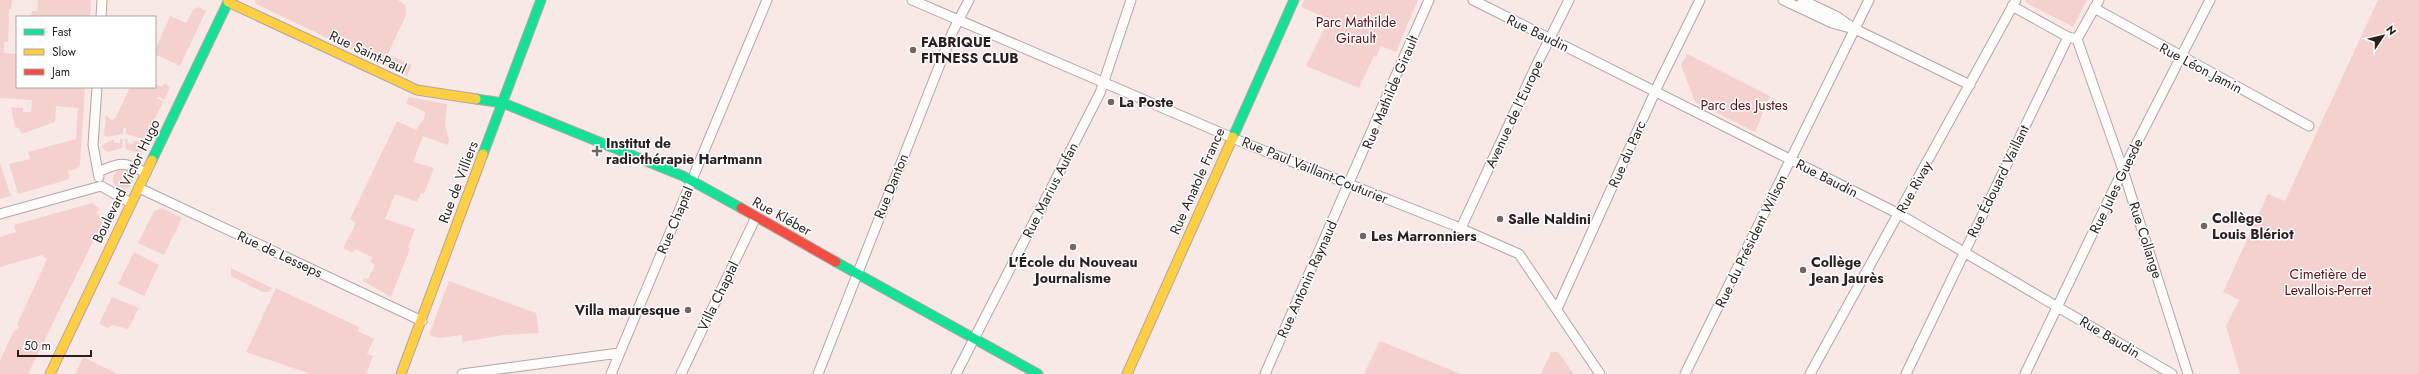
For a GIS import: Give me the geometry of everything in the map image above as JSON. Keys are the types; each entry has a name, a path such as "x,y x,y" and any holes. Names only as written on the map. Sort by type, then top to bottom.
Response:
{"street":[{"path":"101,16 102,0"},
{"name":"Rue de Villiers","path":"401,374 541,0"},
{"name":"Rue Chaptal","path":"611,374 767,0"},
{"name":"Rue Paul Vaillant-Couturier","path":"912,0 1103,84 1350,185 1461,228 1519,254 1600,374"},
{"name":"Rue Danton","path":"818,374 958,20 969,0"},
{"name":"Rue Marius Aufan","path":"956,374 1103,84 1131,0"},
{"name":"Rue Anatole France","path":"1127,374 1294,0"},
{"name":"Rue Mathilde Girault","path":"1350,185 1430,0"},
{"name":"Rue Baudin","path":"1473,0 1899,214 2172,374"},
{"name":"Avenue de l'Europe","path":"1461,228 1549,38 1569,0"},
{"name":"Rue du Parc","path":"1557,309 1655,92 1700,0"},
{"path":"1802,0 1836,16 1855,29 1970,85"},
{"name":"Rue du Président Wilson","path":"1685,374 1869,0"},
{"name":"Rue Jules Guesde","path":"2025,374 2123,170 2210,0"},
{"name":"Rue Saint-Paul","path":"229,1 417,90 503,103"},
{"name":"Boulevard Victor Hugo","path":"50,374 229,1"},
{"path":"1788,2 1832,23 1855,29"},
{"path":"2014,3 2072,38"},
{"name":"Rue Rivay","path":"1810,374 2014,3"},
{"name":"Rue Léon Jamin","path":"2097,4 2180,57 2309,126"},
{"name":"Rue Édouard Vaillant","path":"1906,374 1964,252 2072,38 2097,4"},
{"name":"Rue Collange","path":"2072,38 2123,170 2188,374"},
{"path":"97,88 93,145 101,186"},
{"name":"Rue Kléber","path":"503,103 611,145 692,180 857,274 1038,374"},
{"path":"98,172 121,163 129,164 146,173"},
{"name":"Rue Antonin Raynaud","path":"1265,374 1350,185"},
{"path":"0,214 101,186 131,203"},
{"name":"Rue de Lesseps","path":"139,188 422,320"},
{"name":"Villa Chaptal","path":"681,374 756,217"},
{"path":"462,374 619,353"}],"green space":[{"path":"0,0 12,0 11,9 9,9 8,42 4,42 4,53 16,54 16,88 85,88 80,164 76,169 68,171 70,179 18,194 9,164 30,159 28,152 76,139 78,108 56,106 55,122 21,134 19,128 15,127 11,107 23,108 23,112 31,112 32,100 0,98"},
{"path":"38,0 91,0 90,16 31,16 32,11 37,11"},
{"path":"255,0 398,0 405,5 406,15 388,54 412,65 407,76 256,4"},
{"name":"Parc Mathilde Girault","path":"1304,0 1418,0 1396,52 1381,46 1376,57 1374,56 1359,88 1306,66 1329,19 1301,7"},
{"path":"2026,0 2087,0 2073,27 2025,2"},
{"name":"Cimetière de Levallois-Perret","path":"2378,0 2419,0 2419,374 2240,374 2226,326 2239,300 2223,292 2268,194 2285,201"},
{"path":"199,7 206,11 180,66 156,54 157,46 170,16 186,23 193,10"},
{"name":"Parc des Justes","path":"1687,54 1770,96 1755,132 1695,102 1681,65"},
{"path":"164,83 170,87 164,100 158,96 157,98 163,102 146,137 143,139 126,134 126,128 123,128 123,134 106,137 104,135 106,115 111,120 115,119 130,88 156,88 156,84 162,87"},
{"path":"409,97 447,104 445,124 449,140 448,145 423,136 413,162 434,168 424,194 421,193 417,202 395,194 385,219 415,229 408,248 410,249 391,297 363,281 364,278 368,279 375,265 370,262 372,257 355,249 353,253 343,248 356,223 350,219 397,121 416,130 424,119 425,112 406,103"},
{"path":"114,139 114,143 120,143 120,139 123,139 122,148 107,152 101,146"},
{"path":"125,139 128,139 127,143 133,144 134,140 141,143 145,151 138,153 126,149"},
{"path":"0,163 11,196 0,199"},
{"path":"119,169 127,169 133,175 133,183 127,189 119,189 113,183 113,175"},
{"path":"92,203 100,209 96,212 103,221 28,374 0,374 0,360 15,329 17,330 19,326 17,325 47,259 42,255 0,267 0,237 16,232 14,225"},
{"path":"162,208 182,218 164,255 138,243 154,211"},
{"path":"134,252 159,265 144,296 118,284"},
{"path":"231,268 272,288 268,292 262,292 231,276"},
{"path":"449,281 536,313 539,333 504,335 463,342 462,335 439,338 429,335"},
{"path":"276,288 359,327 358,331 374,339 367,354 373,356 366,374 311,374 246,352"},
{"path":"112,297 139,308 128,329 112,325 108,328 99,324"},
{"path":"1380,341 1461,374 1364,374"},
{"path":"1551,352 1558,352 1574,374 1541,374"},
{"path":"83,357 118,374 75,374"}],"traffic: fast":[{"path":"152,160 229,0"},
{"path":"483,154 541,0"},
{"path":"1233,137 1294,0"},
{"path":"476,99 503,103 683,176 741,208"},
{"path":"836,262 1038,374"}],"traffic: slow":[{"path":"228,2 417,90 476,99"},
{"path":"1127,374 1233,137"},
{"path":"401,374 483,154"},
{"path":"50,374 152,160"}],"traffic: jam":[{"path":"741,208 836,262"}],"place":[{"name":"FABRIQUE FITNESS CLUB","path":"913,50"},
{"name":"La Poste","path":"1111,102"},
{"name":"Institut de radiothérapie Hartmann","path":"597,151"},
{"name":"Salle Naldini","path":"1500,219"},
{"name":"Collège Louis Blériot","path":"2204,226"},
{"name":"Les Marronniers","path":"1363,236"},
{"name":"L'École du Nouveau Journalisme","path":"1073,247"},
{"name":"Collège Jean Jaurès","path":"1803,270"},
{"name":"Villa mauresque","path":"688,310"}]}
